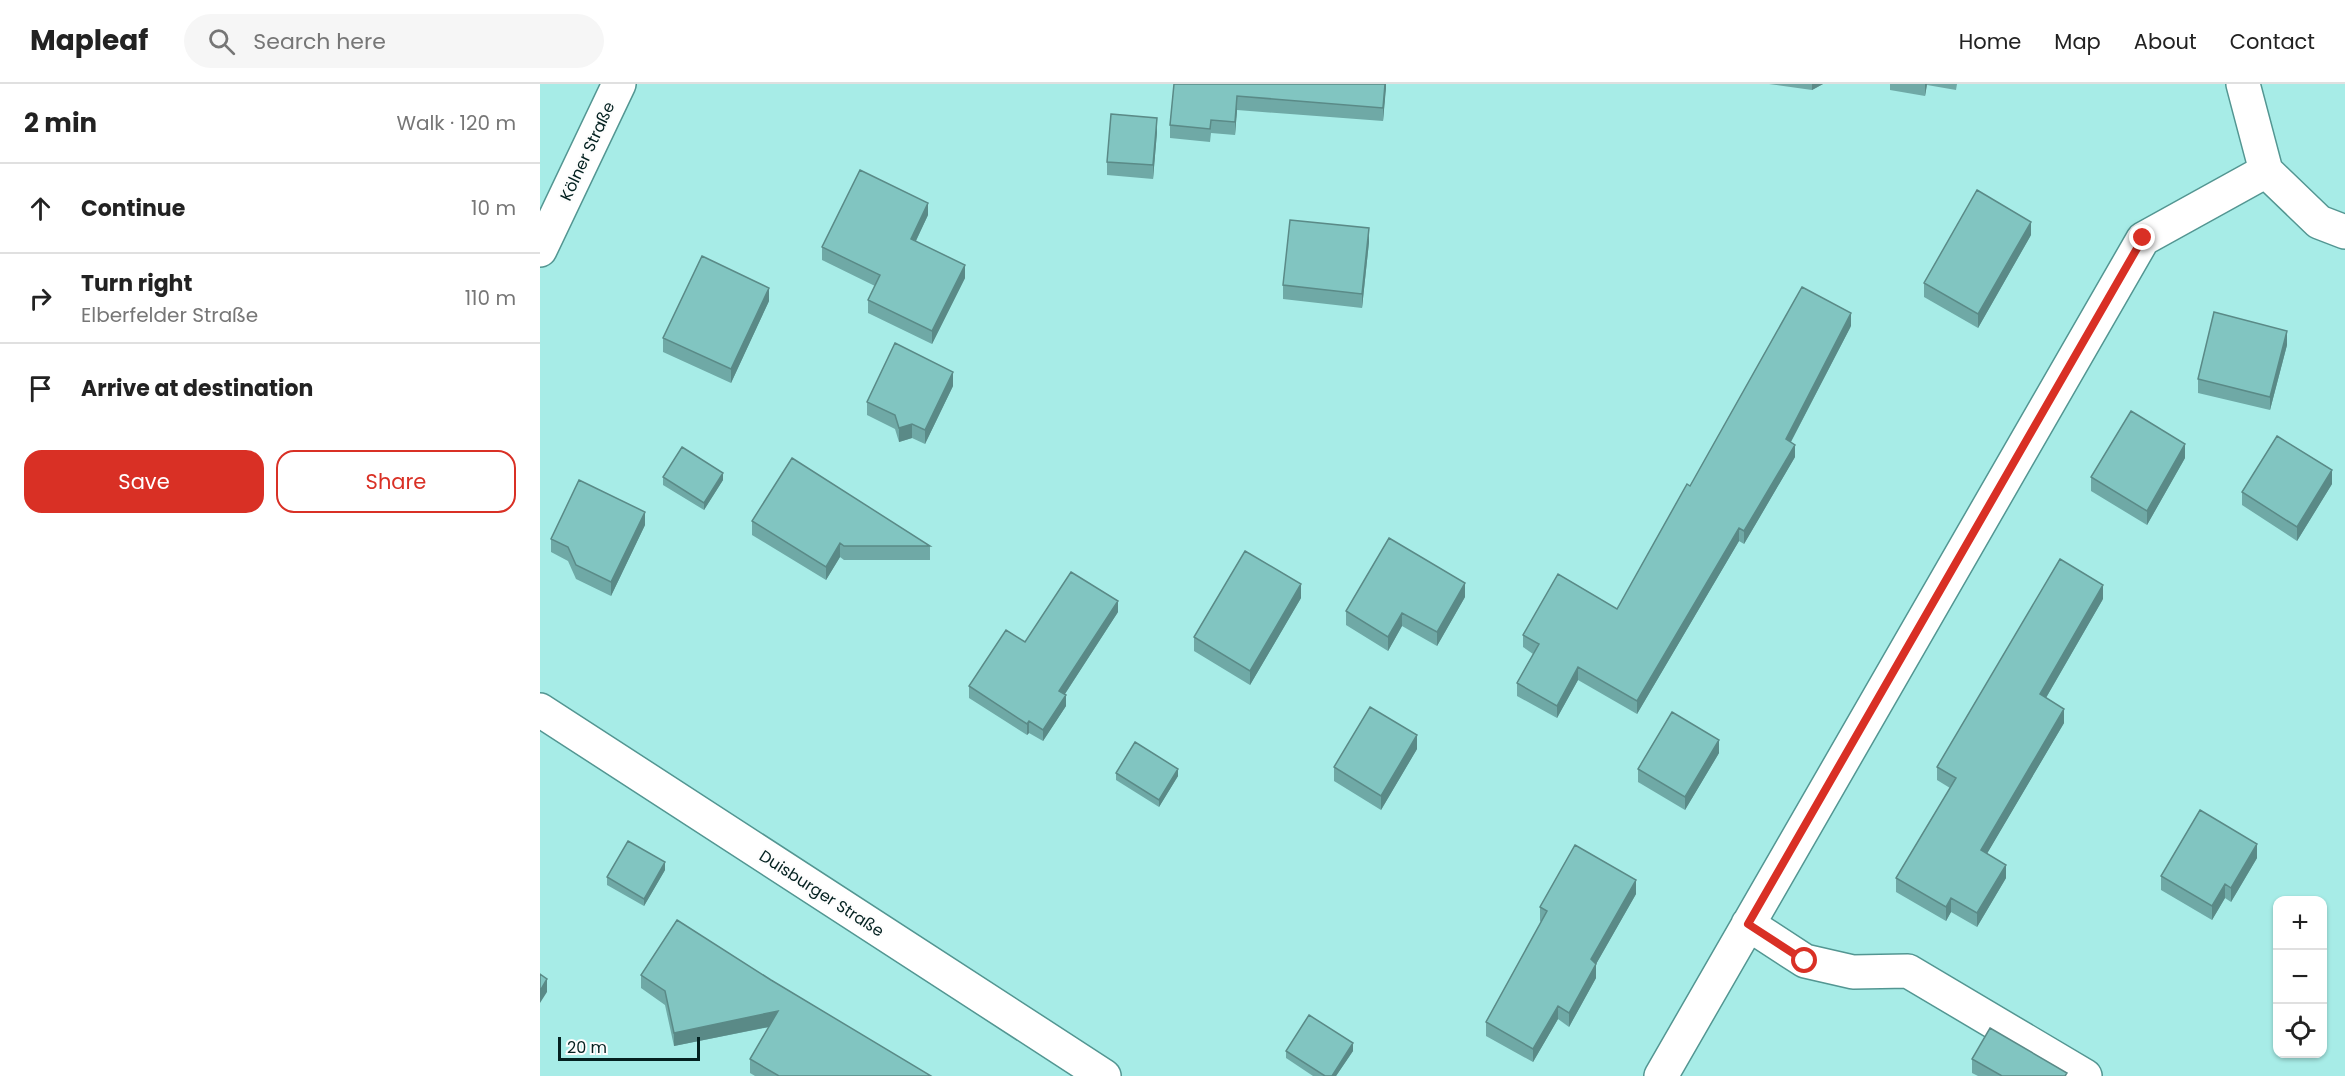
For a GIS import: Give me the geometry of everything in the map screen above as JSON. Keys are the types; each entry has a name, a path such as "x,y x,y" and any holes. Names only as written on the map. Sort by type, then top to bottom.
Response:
{"street":[{"name":"Kölner Straße","path":"540,250 619,84"},
{"path":"2243,84 2266,171 2319,222 2345,232"},
{"path":"1661,1076 2143,238 2266,171"},
{"name":"Duisburger Straße","path":"540,710 1104,1076"},
{"path":"1748,924 1805,961 1853,972 1908,971 2085,1076"}],"building":[{"path":"1174,84 1385,84 1383,108 1237,96 1235,122 1211,120 1210,129 1170,125"},
{"path":"1111,114 1157,118 1153,165 1107,162"},
{"path":"860,170 928,203 911,239 965,265 932,331 868,300 880,275 822,247"},
{"path":"1977,190 2031,222 1978,314 1924,283"},
{"path":"1290,220 1369,228 1362,294 1283,285"},
{"path":"702,256 769,288 731,369 663,338"},
{"path":"1802,287 1851,313 1786,439 1795,445 1744,531 1739,528 1637,701 1578,667 1557,706 1517,683 1539,644 1523,635 1558,574 1617,609 1687,484 1690,486"},
{"path":"2214,312 2287,331 2270,397 2198,379"},
{"path":"895,343 953,372 925,430 912,424 899,428 895,415 867,402"},
{"path":"2131,411 2185,444 2147,511 2091,477"},
{"path":"2277,436 2332,470 2297,527 2242,492"},
{"path":"682,447 723,473 704,503 663,477"},
{"path":"792,458 930,546 844,546 840,543 826,567 752,521"},
{"path":"579,480 645,512 611,582 576,565 568,547 551,539"},
{"path":"1389,538 1465,583 1437,632 1402,613 1388,637 1346,611"},
{"path":"1245,551 1301,584 1250,671 1194,637"},
{"path":"2060,559 2103,585 2040,694 2064,709 1981,850 2006,865 1977,913 1951,898 1946,907 1896,878 1956,778 1937,767"},
{"path":"1071,572 1118,601 1059,691 1066,695 1043,730 1029,721 1027,724 969,686 1006,630 1025,642"},
{"path":"1370,707 1417,735 1381,796 1334,767"},
{"path":"1672,712 1719,740 1685,797 1638,769"},
{"path":"1135,742 1178,769 1159,800 1116,773"},
{"path":"2200,810 2257,844 2231,888 2225,884 2212,906 2161,876"},
{"path":"628,841 665,862 644,899 607,877"},
{"path":"1575,845 1636,880 1591,959 1596,964 1569,1013 1558,1006 1533,1049 1486,1022 1547,911 1540,907"},
{"path":"677,920 771,980 931,1076 779,1076 750,1059 778,1011 674,1033 665,991 641,975"},
{"path":"540,974 547,979 540,991"},
{"path":"1309,1015 1353,1043 1332,1076 1325,1076 1286,1051"},
{"path":"1990,1028 2067,1073 2065,1076 2002,1076 1972,1059"}],"route":[{"path":"1805,961 1748,924 2143,238"}]}
